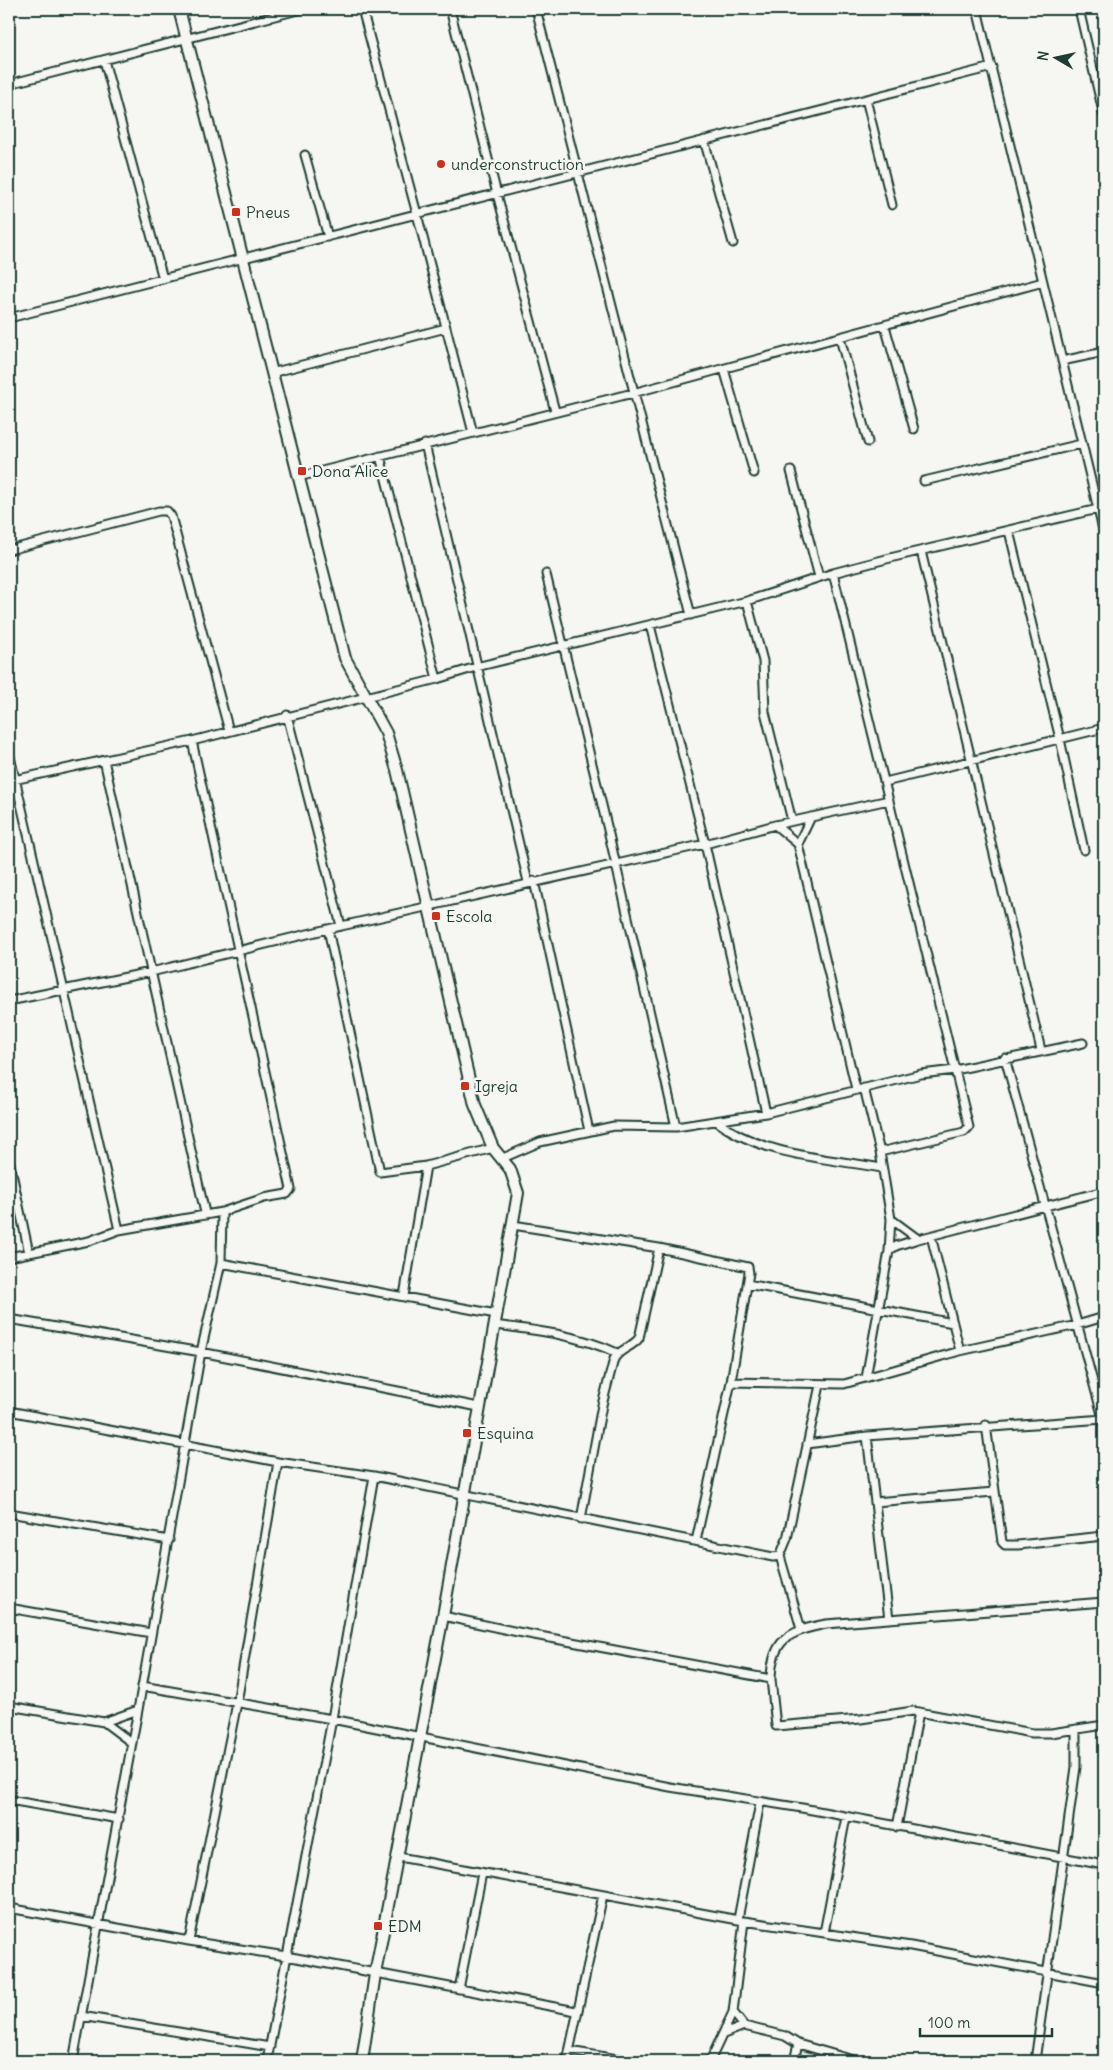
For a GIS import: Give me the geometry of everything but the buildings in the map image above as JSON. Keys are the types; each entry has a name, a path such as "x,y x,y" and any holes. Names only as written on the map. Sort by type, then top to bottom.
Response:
{"street":[{"path":"179,9 345,658 386,733 397,770 470,1086 480,1119 493,1148 503,1158 510,1170 518,1193 399,1857 375,1974 362,2061"},
{"path":"9,84 302,9"},
{"path":"362,9 418,214 473,433"},
{"path":"450,9 555,411"},
{"path":"536,9 691,616"},
{"path":"977,9 1104,534"},
{"path":"1078,9 1104,116"},
{"path":"104,60 163,279"},
{"path":"9,318 992,67"},
{"path":"866,99 892,205"},
{"path":"704,140 733,243"},
{"path":"305,155 328,237"},
{"path":"298,477 555,411 634,393 1043,282"},
{"path":"885,326 914,429"},
{"path":"271,373 446,328"},
{"path":"840,338 868,442"},
{"path":"1062,361 1104,352"},
{"path":"724,369 754,473"},
{"path":"425,444 476,667 531,882 589,1131"},
{"path":"924,481 1081,444"},
{"path":"380,456 436,679"},
{"path":"791,471 819,577"},
{"path":"12,780 192,740 436,679 476,667 691,616 748,601 833,573 921,550 1098,509"},
{"path":"9,550 159,511 167,511 171,516 228,731"},
{"path":"1009,531 1060,739 1084,850"},
{"path":"921,550 1041,1050"},
{"path":"833,573 968,1127 967,1131 880,1152"},
{"path":"546,574 616,864 676,1127"},
{"path":"748,601 763,661 765,712 792,821"},
{"path":"650,625 706,844 766,1113"},
{"path":"288,715 341,926"},
{"path":"885,782 1104,728"},
{"path":"9,1257 89,1241 119,1230 205,1213 222,1212 264,1198 287,1194 291,1189 192,740"},
{"path":"9,752 12,780 119,1230"},
{"path":"104,760 205,1213"},
{"path":"9,1001 151,972 328,929 706,844 775,825 888,800"},
{"path":"798,844 811,817"},
{"path":"775,825 798,844 860,1088 880,1152 891,1219 889,1251 866,1378"},
{"path":"328,929 380,1172 426,1166 493,1148"},
{"path":"503,1158 540,1142 614,1126 676,1127 766,1113 920,1074 955,1070 1041,1050 1082,1043"},
{"path":"807,1444 867,1436 986,1426 1104,1420 1005,1058"},
{"path":"716,1121 731,1132 765,1147 882,1168"},
{"path":"9,1159 29,1253"},
{"path":"404,1296 426,1166"},
{"path":"889,1251 896,1246 918,1239 1104,1192"},
{"path":"73,2061 119,1819 201,1352 221,1263 222,1212"},
{"path":"891,1219 918,1239"},
{"path":"513,1225 659,1248 747,1266 749,1269 731,1382 696,1541"},
{"path":"931,1236 960,1351"},
{"path":"581,1519 602,1405 617,1353 635,1344 639,1338 659,1248"},
{"path":"221,1263 496,1314"},
{"path":"747,1284 878,1307 953,1323"},
{"path":"731,1382 844,1384 960,1351 1077,1325 1104,1316"},
{"path":"9,1319 201,1352 479,1407"},
{"path":"494,1324 545,1331 584,1340 617,1353"},
{"path":"801,1629 780,1556 787,1539 820,1385"},
{"path":"9,1411 278,1462 374,1476 773,1557 780,1556"},
{"path":"986,1426 1000,1537 1005,1545 1104,1536"},
{"path":"867,1436 889,1619"},
{"path":"190,1942 236,1703 278,1462"},
{"path":"267,2061 332,1719 374,1476"},
{"path":"875,1502 994,1492"},
{"path":"9,1513 168,1540"},
{"path":"1104,1602 826,1624 801,1629 789,1635 781,1642 774,1654 771,1679 776,1726 919,1712 1032,1733 1051,1733 1104,1725"},
{"path":"9,1608 151,1633"},
{"path":"443,1616 518,1632 771,1679"},
{"path":"142,1686 332,1719 420,1738 760,1803 1104,1865"},
{"path":"9,1706 104,1722 132,1743"},
{"path":"104,1722 138,1710"},
{"path":"897,1827 919,1712"},
{"path":"1035,2061 1076,1767 1076,1729"},
{"path":"9,1800 119,1819"},
{"path":"710,2061 733,2012 741,1920 760,1803"},
{"path":"824,1933 846,1817"},
{"path":"399,1857 741,1920 1049,1971 1104,1983"},
{"path":"459,1989 482,1873"},
{"path":"567,2061 576,2010 603,1894"},
{"path":"9,1908 98,1926 286,1956 576,2010"},
{"path":"733,2012 744,2026"},
{"path":"82,2016 270,2047"},
{"path":"724,2034 744,2026 785,2036 798,2044 857,2061"},
{"path":"794,2061 798,2044"},
{"path":"569,2050 630,2061"}],"place":[{"name":"underconstruction","path":"441,164"},
{"name":"Pneus","path":"236,212"},
{"name":"Dona Alice","path":"302,471"},
{"name":"Escola","path":"436,916"},
{"name":"Igreja","path":"465,1086"},
{"name":"Esquina","path":"467,1433"},
{"name":"EDM","path":"378,1926"}]}
